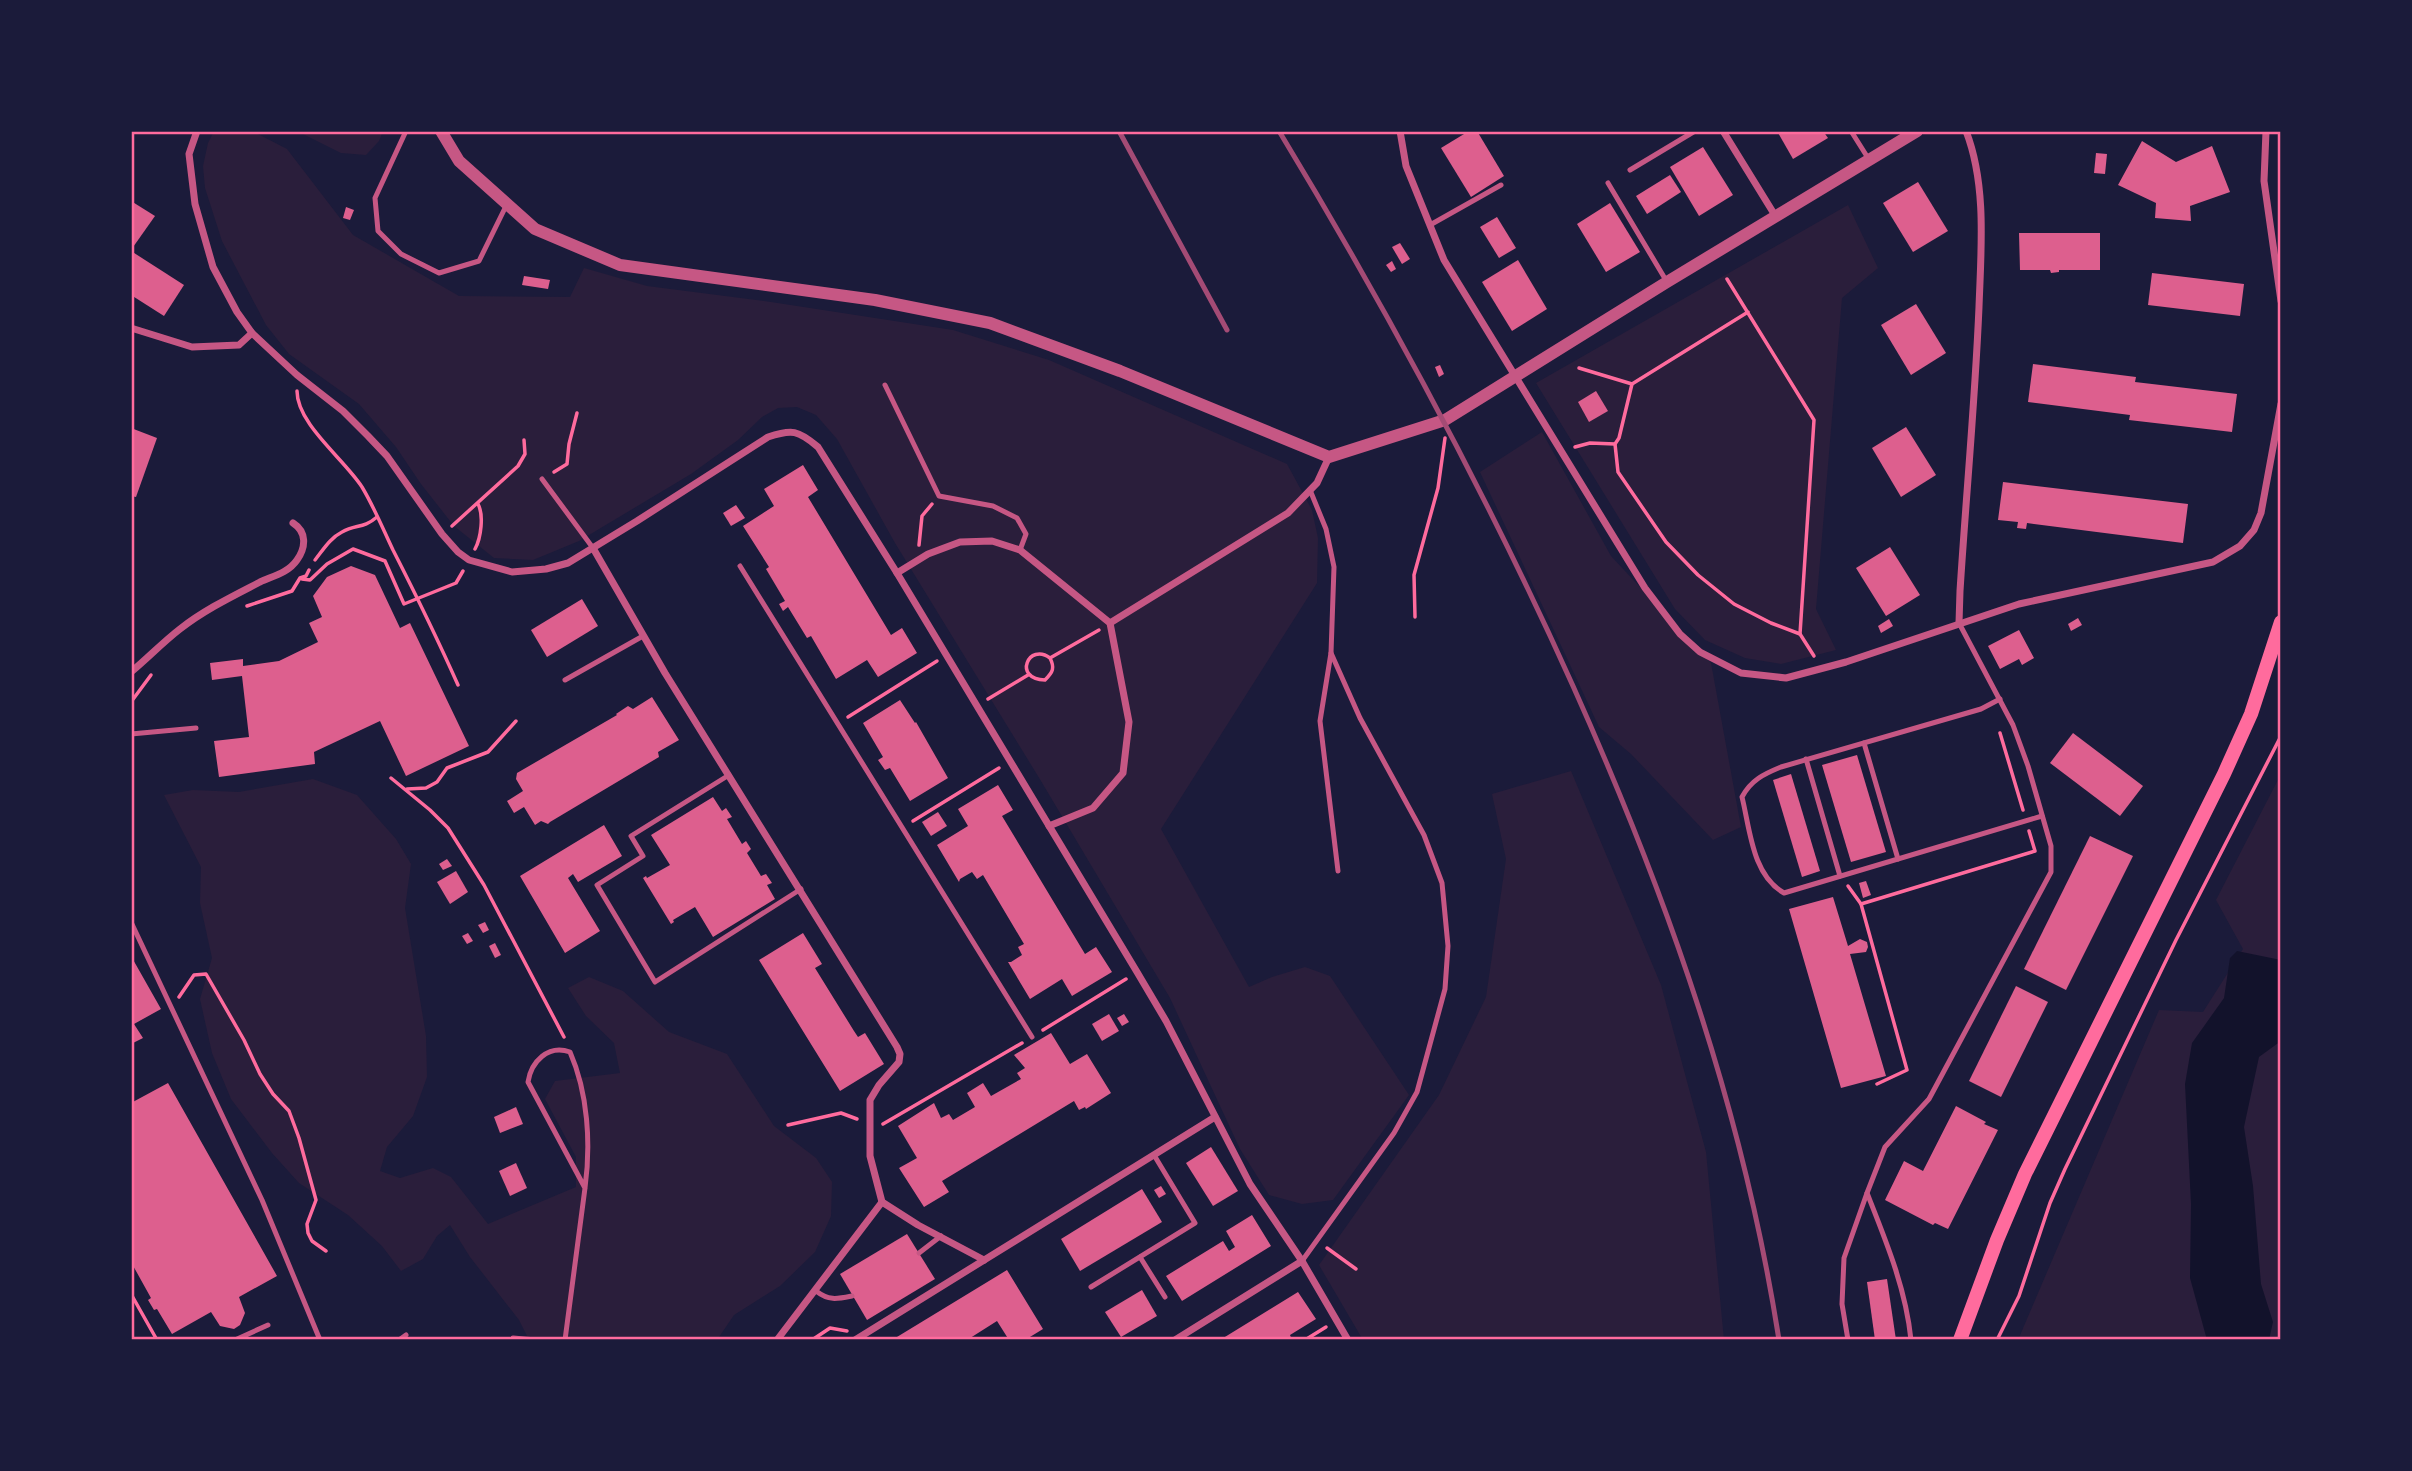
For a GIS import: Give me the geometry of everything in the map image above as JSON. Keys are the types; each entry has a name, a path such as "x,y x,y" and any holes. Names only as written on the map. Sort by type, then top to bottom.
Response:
{"main road":[{"path":"1960,1340 2025,1174 2224,774 2251,714 2281,622"}],"street":[{"path":"197,131 189,154 195,204 213,267 237,312 252,333 297,375 343,411 387,456 442,534 469,560 512,572 528,572 568,563 768,437 787,431 802,434 818,447 1137,972 1166,1021 1250,1184 1302,1261 1348,1340"},
{"path":"441,131 459,161 535,229 620,265 875,300 990,323 1121,371 1329,457 1439,422 1917,131"},
{"path":"1400,131 1406,166 1444,260 1644,588 1680,634 1700,652 1741,673 1786,678 1822,669 2019,604 2194,568 2229,554 2254,530 2261,513 2281,404"},
{"path":"1723,131 1776,218"},
{"path":"1959,623 1981,255 1979,199 1974,160 1966,131"},
{"path":"2266,131 2264,181 2281,300"},
{"path":"131,327 192,347 239,345 252,333"},
{"path":"1110,623 1288,513 1317,483 1329,457"},
{"path":"131,672 159,646 203,613 263,581 282,574 296,562 301,552 304,533 293,523"},
{"path":"897,573 928,554 960,542 992,541 1020,550 1110,623 1129,722 1123,773 1093,808 1049,826"},
{"path":"593,548 643,636 900,1054 899,1062 870,1100 870,1156 882,1202 918,1225 984,1260"},
{"path":"855,1340 1215,1117"},
{"path":"777,1340 882,1202"},
{"path":"1175,1340 1302,1261"}],"lane":[{"path":"406,131 375,198 378,230 401,254 439,273 480,261 507,204"},
{"path":"1630,170 1695,131"},
{"path":"1851,131 1869,160"},
{"path":"1608,183 1667,282"},
{"path":"1430,225 1501,185"},
{"path":"885,385 939,495 993,506 1017,518 1026,534 1020,550"},
{"path":"542,479 593,548"},
{"path":"1310,490 1326,529 1334,567 1331,653 1320,721 1338,871"},
{"path":"740,566 1032,1037"},
{"path":"1848,1340 1842,1304 1844,1258 1885,1147 1929,1099 2051,872 2051,846 2013,725 1959,623"},
{"path":"565,680 643,636"},
{"path":"1302,1261 1394,1133 1417,1092 1445,989 1448,946 1442,883 1424,835 1360,718 1331,653"},
{"path":"2000,699 1981,709 1760,776 1747,787 1742,797 1761,871 1774,887 1784,892 2042,816"},
{"path":"131,734 197,728"},
{"path":"1864,743 1898,859"},
{"path":"1806,760 1840,876"},
{"path":"729,775 631,836 643,856 597,885 655,982 801,889"},
{"path":"131,922 262,1200 320,1340"},
{"path":"565,1340 586,1188 587,1172 586,1114 576,1067 570,1052 562,1049 545,1054 535,1061 529,1072 528,1083 586,1188"},
{"path":"1091,1287 1195,1223 1154,1155"},
{"path":"1867,1194 1890,1251 1909,1317 1912,1340"},
{"path":"919,1253 941,1236"},
{"path":"1140,1257 1165,1297"},
{"path":"816,1291 826,1299 852,1296"},
{"path":"235,1340 268,1325"},
{"path":"399,1340 406,1335"},
{"path":"513,1338 536,1340"}],"path":[{"path":"1727,279 1814,420 1800,634 1822,669"},
{"path":"1748,312 1632,384 1619,438 1615,444 1618,472 1666,542 1698,575 1734,604 1800,634"},
{"path":"1578,368 1632,384"},
{"path":"297,375 297,400 312,430 333,450 361,486 458,685"},
{"path":"567,464 577,413"},
{"path":"1415,617 1414,575 1438,488 1446,440 1439,422"},
{"path":"442,534 518,466 525,454 524,440"},
{"path":"1561,454 1590,443 1615,444"},
{"path":"469,560 479,543 481,510 478,504"},
{"path":"919,548 922,516"},
{"path":"300,578 310,580 327,564 353,550 385,562 404,604 456,583"},
{"path":"1050,658 1101,629"},
{"path":"1036,654 1045,654 1050,658 1054,666 1052,673 1045,680 1035,680 1028,675 1028,659 1036,654"},
{"path":"838,723 946,655"},
{"path":"976,706 1028,675"},
{"path":"405,789 426,788 437,782 447,768 488,752 516,721"},
{"path":"1997,1340 2019,1296 2064,1169 2176,940 2281,736"},
{"path":"902,828 1010,761"},
{"path":"391,778 430,810 447,828 469,862 550,1008 570,1052"},
{"path":"1840,876 1861,904"},
{"path":"870,1132 1137,972"},
{"path":"172,1007 194,975 206,974 260,1074 273,1094 289,1111 316,1200 307,1224 308,1233 312,1241 326,1251"},
{"path":"788,1125 841,1113"},
{"path":"1316,1241 1356,1269"},
{"path":"131,1294 157,1340"},
{"path":"812,1340 830,1328"},
{"path":"1306,1340 1317,1333"}],"shaded area":[{"path":"214,131 252,131 287,149 353,235 459,296 570,297 584,268 647,286 953,330 1049,360 1287,464 1312,510 1318,538 1317,583 1161,829 1249,987 1305,967 1330,976 1409,1095 1333,1200 1302,1204 1269,1195 1240,1149 1170,998 895,543 837,439 816,415 797,407 778,408 762,417 738,440 691,474 579,541 533,560 494,558 454,526 396,447 359,404 289,354 266,325 222,241 205,188 203,166 208,143"},
{"path":"297,131 383,131 379,141 366,155 341,153"},
{"path":"1848,205 1878,268 1842,298 1816,609 1836,650 1781,664 1745,658 1705,640 1675,609 1536,383"},
{"path":"1542,432 1611,556 1711,663 1741,827 1713,840 1631,754 1599,727 1480,472"},
{"path":"1571,771 1661,985 1706,1152 1724,1340 1363,1340 1319,1265 1439,1095 1486,997 1506,859 1492,794"},
{"path":"2281,774 2281,1340 2018,1340 2159,1010 2203,1012 2243,949 2216,900"},
{"path":"313,779 357,795 396,839 411,864 405,908 426,1036 427,1077 413,1116 387,1147 380,1171 400,1178 433,1168 451,1177 488,1224 576,1187 576,1157 545,1099 555,1081 620,1073 614,1043 586,1016 568,988 589,977 623,991 669,1032 727,1054 774,1126 816,1158 832,1182 831,1216 815,1252 780,1286 734,1315 717,1340 529,1340 519,1320 470,1257 450,1225 437,1236 423,1259 401,1271 382,1246 348,1215 299,1183 272,1153 231,1099 212,1053 200,999 212,958 200,903 201,867 164,795 193,790 239,792"},
{"path":"2237,951 2281,960 2281,1041 2259,1057 2244,1127 2253,1186 2261,1284 2273,1322 2269,1340 2207,1340 2190,1278 2191,1204 2185,1084 2192,1043 2224,998 2230,958"}],"building":[{"path":"1469,131 1477,131 1504,176 1471,197 1441,148"},
{"path":"1777,131 1823,131 1828,138 1793,159"},
{"path":"2142,141 2176,162 2212,146 2230,192 2190,206 2191,221 2155,218 2156,203 2118,185"},
{"path":"1703,147 1733,195 1699,216 1670,167"},
{"path":"2096,153 2107,154 2105,174 2094,173"},
{"path":"1670,175 1681,192 1647,214 1636,196"},
{"path":"1918,182 1948,231 1913,252 1883,203"},
{"path":"131,201 155,216 131,250"},
{"path":"1610,203 1640,252 1606,272 1577,224"},
{"path":"346,207 354,210 350,220 343,218"},
{"path":"1497,217 1516,248 1499,258 1480,227"},
{"path":"2019,233 2100,233 2100,270 2059,270 2051,273 2050,270 2020,270"},
{"path":"1400,243 1410,259 1402,264 1392,247"},
{"path":"131,251 184,285 164,316 131,295"},
{"path":"1518,260 1547,309 1512,331 1482,282"},
{"path":"1392,261 1396,269 1391,272 1386,265"},
{"path":"2152,273 2244,284 2240,316 2148,305"},
{"path":"524,276 550,280 548,289 522,285"},
{"path":"1916,304 1946,353 1911,375 1881,325"},
{"path":"2033,364 2136,377 2135,382 2237,394 2232,432 2129,420 2130,415 2028,402"},
{"path":"1440,365 1444,374 1439,377 1435,367"},
{"path":"1596,391 1608,411 1589,422 1578,402"},
{"path":"1906,427 1936,475 1901,497 1872,448"},
{"path":"131,428 157,438 136,497 131,496"},
{"path":"803,465 818,490 808,497 891,635 902,628 917,653 878,677 867,660 836,679 811,636 807,638 788,607 783,611 779,604 785,601 766,569 769,567 743,526 774,506 764,489"},
{"path":"2003,482 2188,504 2183,543 2027,523 2026,529 2017,528 2018,522 1998,520"},
{"path":"736,505 745,518 731,526 723,513"},
{"path":"1890,547 1920,595 1886,616 1856,568"},
{"path":"351,566 375,575 400,628 410,623 469,746 406,776 380,721 314,752 315,764 219,777 214,741 249,737 242,676 212,680 210,663 243,659 243,666 279,661 318,642 309,623 322,617 313,596 327,577"},
{"path":"582,599 598,626 547,657 531,630"},
{"path":"2078,618 2082,625 2071,631 2068,624"},
{"path":"1889,619 1893,626 1881,633 1878,626"},
{"path":"2019,630 2034,658 2022,665 2019,659 2000,669 1988,646"},
{"path":"652,697 679,740 658,752 659,757 548,824 541,821 535,825 524,807 514,813 507,801 523,791 516,779 517,773 628,706 633,709"},
{"path":"900,700 948,778 910,801 890,768 885,770 878,760 883,757 863,723"},
{"path":"2073,733 2143,786 2120,816 2050,763"},
{"path":"1857,755 1886,852 1851,862 1822,765"},
{"path":"1791,774 1820,871 1802,877 1773,780"},
{"path":"998,785 1013,810 1002,816 1085,954 1096,947 1112,972 1072,996 1062,979 1030,999 1008,962 1022,955 1018,947 1024,944 983,875 977,879 972,872 959,882 937,845 968,826 958,809"},
{"path":"713,797 722,811 726,808 732,817 727,819 742,844 746,841 751,849 747,853 761,876 766,874 772,883 767,885 775,899 713,937 695,907 673,920 671,924 643,878 670,865 651,835"},
{"path":"938,812 947,826 931,836 922,822"},
{"path":"604,825 622,856 578,882 573,874 568,878 600,931 565,953 520,876"},
{"path":"2090,836 2133,856 2066,990 2024,969"},
{"path":"447,859 452,866 443,870 439,864"},
{"path":"456,871 468,892 450,904 437,882"},
{"path":"1866,881 1871,895 1863,898 1859,883"},
{"path":"1833,897 1848,946 1860,939 1867,942 1866,952 1850,954 1886,1076 1841,1088 1789,909"},
{"path":"485,922 489,930 483,933 478,925"},
{"path":"468,933 473,941 467,944 462,936"},
{"path":"803,933 822,964 815,968 858,1037 865,1033 884,1064 840,1091 759,960"},
{"path":"495,943 501,955 495,958 489,946"},
{"path":"131,956 161,1009 134,1024 143,1038 131,1044"},
{"path":"2016,986 2048,1002 2001,1097 1969,1081"},
{"path":"1109,1014 1119,1031 1102,1041 1092,1024"},
{"path":"1124,1014 1129,1022 1122,1026 1117,1018"},
{"path":"1051,1033 1070,1064 1087,1054 1111,1093 1086,1109 1085,1107 1079,1110 1074,1101 942,1181 949,1192 924,1207 899,1168 917,1158 898,1126 934,1103 941,1118 949,1114 953,1120 975,1107 967,1093 983,1083 991,1096 1021,1079 1017,1073 1025,1068 1014,1055"},
{"path":"168,1083 277,1276 239,1297 245,1313 240,1325 234,1329 220,1326 211,1312 172,1334 157,1309 154,1310 148,1300 151,1298 131,1262 131,1103"},
{"path":"1956,1106 1998,1130 1948,1229 1935,1223 1933,1225 1885,1200 1904,1161 1923,1171"},
{"path":"516,1107 523,1124 500,1133 494,1117"},
{"path":"1211,1147 1238,1191 1213,1206 1186,1163"},
{"path":"516,1163 527,1188 510,1196 499,1171"},
{"path":"1161,1186 1166,1194 1159,1198 1154,1190"},
{"path":"1142,1189 1162,1222 1080,1271 1061,1239"},
{"path":"1252,1215 1271,1246 1182,1301 1166,1276 1223,1241 1229,1251 1235,1247 1226,1231"},
{"path":"907,1234 935,1279 867,1320 840,1274"},
{"path":"1007,1270 1043,1329 1025,1340 1009,1340 997,1321 967,1340 892,1340"},
{"path":"1887,1279 1896,1340 1875,1340 1867,1282"},
{"path":"1142,1290 1157,1316 1121,1337 1105,1312"},
{"path":"1298,1292 1316,1319 1290,1335 1292,1340 1220,1340"}],"railway":[{"path":"1119,131 1227,330"},
{"path":"1279,131 1435,404 1540,615 1608,766 1670,925 1723,1088 1764,1255 1779,1340"}]}
